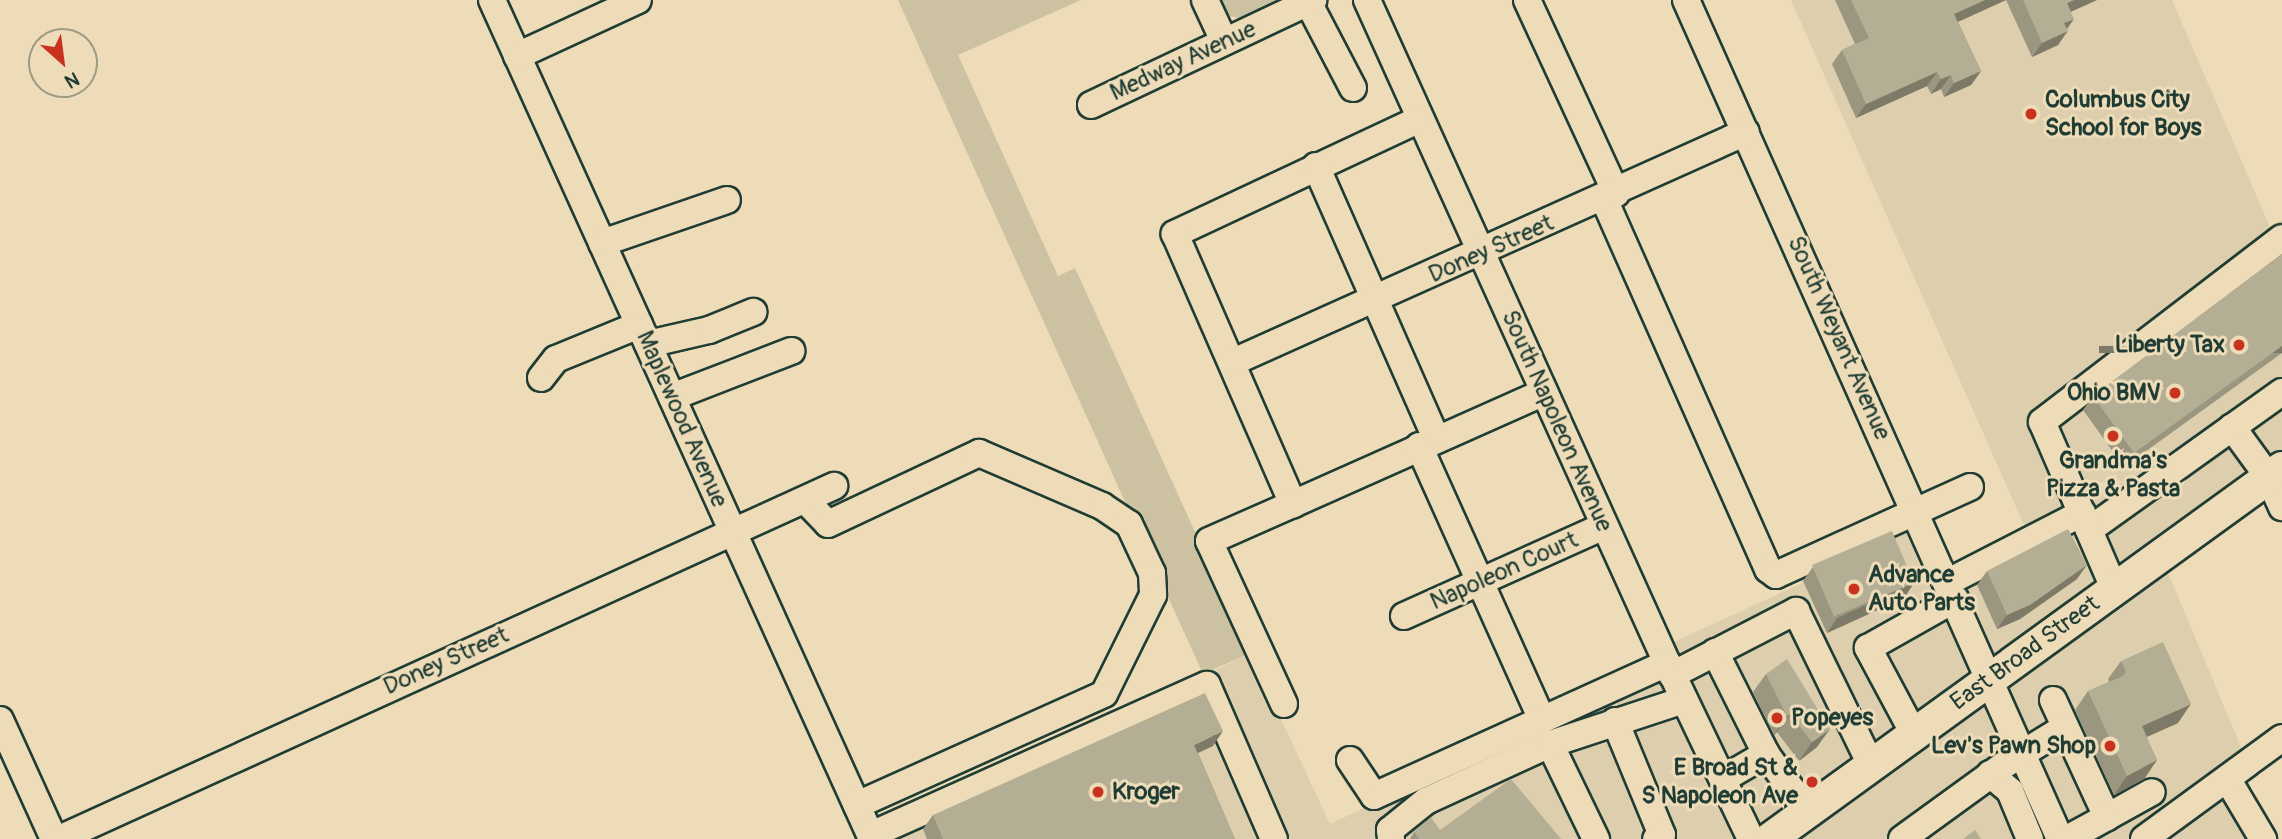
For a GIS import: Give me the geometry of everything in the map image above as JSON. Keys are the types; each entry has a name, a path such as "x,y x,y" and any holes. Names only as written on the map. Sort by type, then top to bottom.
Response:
{"main road":[{"name":"East Broad Street","path":"1770,839 2275,473"}],"street":[{"name":"Maplewood Avenue","path":"492,0 872,837"},
{"path":"517,56 638,0"},
{"path":"1205,0 1224,41"},
{"name":"South Napoleon Avenue","path":"1367,0 1604,526 1751,839"},
{"path":"1527,0 1768,569 1776,575 1970,487"},
{"name":"South Weyant Avenue","path":"1686,0 1952,590 2060,839"},
{"path":"1310,1 1353,88"},
{"name":"Medway Avenue","path":"1091,105 1310,1"},
{"path":"1293,504 1175,234 1420,119"},
{"name":"Doney Street","path":"1233,362 1482,255 1746,132"},
{"path":"1316,166 1374,300 1478,583 1596,839"},
{"path":"602,243 727,200"},
{"path":"2114,588 2042,422 2282,238"},
{"path":"541,378 544,369 556,359 644,334 709,330 753,312"},
{"path":"672,397 791,351"},
{"path":"1284,704 1209,541 1544,392"},
{"path":"1914,734 1868,648 1952,590 2085,522 2232,428 2282,392"},
{"path":"2232,428 2275,473 2282,507"},
{"path":"806,500 828,524 979,453 1102,506 1129,524 1152,573 1153,595 1104,694 857,805"},
{"name":"Doney Street","path":"56,839 734,534 834,486"},
{"name":"Napoleon Court","path":"1404,616 1604,526"},
{"path":"1391,839 1390,830 1426,801 1546,732 1670,669 1715,652 1796,611 1871,765"},
{"path":"1715,652 1766,754 1808,811"},
{"path":"872,837 1207,685 1280,838"},
{"path":"1350,760 1374,796 1546,732 1615,722 1685,700"},
{"path":"2053,700 2107,817"},
{"path":"0,720 56,839"},
{"path":"1615,722 1662,835 1656,839"},
{"path":"1902,839 1990,774 2064,728"},
{"path":"2144,839 2282,738"},
{"path":"1723,779 1766,754"},
{"path":"1990,774 2010,792 2030,839"},
{"path":"2228,780 2263,839"},
{"path":"2067,839 2152,792"}],"shaded area":[{"path":"898,0 1081,0 958,55 1058,276 1075,268 1250,653 1203,674"},
{"path":"1212,0 1290,0 1244,19 1225,15"},
{"path":"1791,0 2172,0 2270,227 2282,220 2282,468 2161,556 2249,766 2230,782 2257,839 872,839 1250,653 1330,824 1671,664 1663,647 1802,583 1797,567 1918,515 1945,572 2028,534"}],"building":[{"path":"1851,0 1985,0 1954,14 1981,71 1954,83 1951,75 1941,79 1937,72 1866,104 1842,50 1869,38"},
{"path":"2023,0 2074,0 2067,3 2074,19 2064,23 2068,31 2042,43"},
{"path":"2282,254 2282,346 2134,453 2093,396"},
{"path":"2068,529 2087,565 2030,605 2007,615 1987,571"},
{"name":"Advance Auto Parts","path":"1892,531 1914,583 1834,617 1812,565"},
{"path":"2163,642 2191,704 2142,726 2157,760 2127,776 2088,691 2123,676 2126,671 2121,661"},
{"path":"1787,659 1830,729 1812,742 1790,714 1787,716 1766,674"},
{"name":"Kroger","path":"1205,693 1223,731 1194,745 1235,839 943,839 933,815"},
{"path":"1511,779 1561,839 1419,839 1414,832 1431,817 1440,830"},
{"path":"1975,830 1981,839 1963,839"}],"place":[{"name":"Columbus City School for Boys","path":"2031,114"},
{"name":"Liberty Tax","path":"2239,345"},
{"name":"Ohio BMV","path":"2175,393"},
{"name":"Grandma's Pizza & Pasta","path":"2113,436"},
{"name":"Advance Auto Parts","path":"1854,589"},
{"name":"Popeyes","path":"1777,718"},
{"name":"Lev's Pawn Shop","path":"2110,746"},
{"name":"E Broad St & S Napoleon Ave","path":"1812,782"},
{"name":"Kroger","path":"1098,792"}]}
